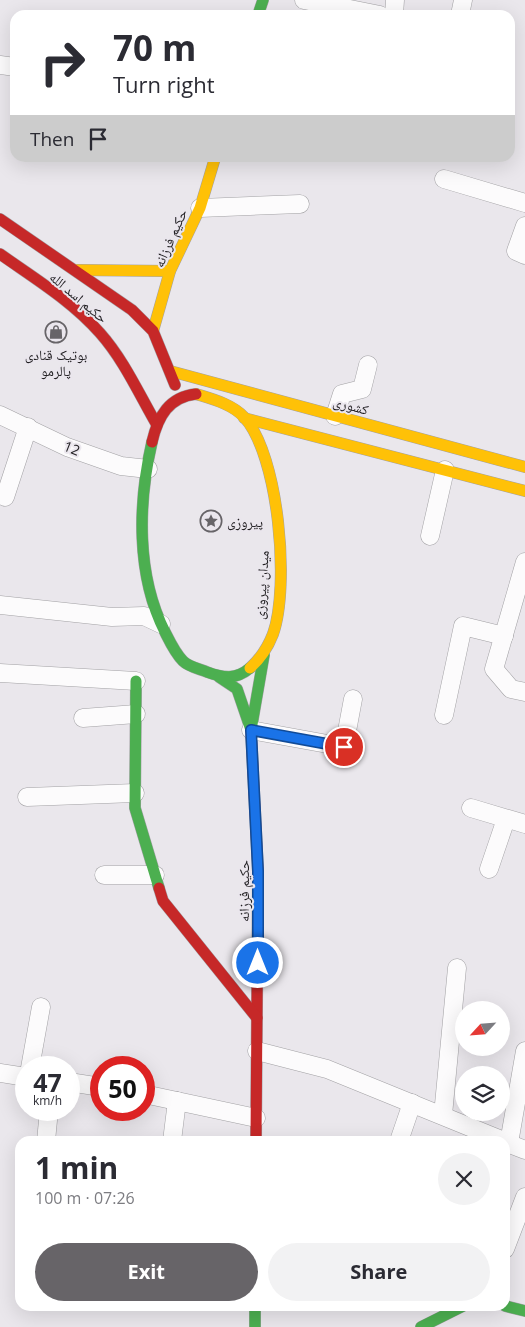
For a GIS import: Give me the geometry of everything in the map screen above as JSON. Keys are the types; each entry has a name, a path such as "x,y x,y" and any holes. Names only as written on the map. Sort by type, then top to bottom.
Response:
{"main road":[{"name":"حکیم فرزانه","path":"153,331 170,271 200,208 214,162"},
{"name":"حکیم اسد الله","path":"0,218 132,310 153,331"},
{"name":"حکیم اسد الله","path":"0,254 50,291 99,333 128,373 157,425"},
{"path":"76,270 170,271"},
{"path":"153,331 180,396"},
{"name":"کشوری","path":"170,371 525,467"},
{"name":"میدان پیروزی","path":"196,394 230,407 244,418 266,459 278,513 280,566 277,617 266,651 246,674 219,677 184,662 161,624 149,591 142,528 148,469 157,425 174,401 180,396 196,394"},
{"path":"244,418 525,491"},
{"path":"251,730 256,706 256,685 266,651"},
{"path":"219,677 237,689 251,730"},
{"path":"136,681 135,808 163,901 257,1018"},
{"name":"حکیم فرزانه","path":"251,730 258,871 256,1136"},
{"path":"510,1307 525,1311"},
{"path":"254,1327 255,1311"},
{"path":"421,1327 453,1311"}],"street":[{"path":"304,0 355,10"},
{"path":"444,180 525,204"},
{"path":"200,208 300,204"},
{"path":"525,226 516,251 525,255"},
{"path":"335,416 342,394 362,389 368,365"},
{"name":"12","path":"0,415 67,447 121,466 148,469"},
{"path":"5,497 28,427"},
{"path":"430,536 445,470"},
{"path":"525,562 494,669 511,690 525,692"},
{"path":"0,604 112,617 144,616 161,624"},
{"path":"444,715 463,626 504,636"},
{"path":"0,673 136,681"},
{"path":"251,730 344,747 353,700"},
{"path":"83,718 136,714"},
{"path":"27,797 135,793"},
{"path":"472,808 525,824"},
{"path":"489,869 506,819"},
{"path":"104,875 155,875"},
{"path":"444,1115 457,968"},
{"path":"32,1056 41,1007"},
{"path":"257,1051 327,1069 493,1136"},
{"path":"511,1144 525,1051"},
{"path":"0,1073 15,1075"},
{"path":"155,1096 256,1118"},
{"path":"173,1136 177,1101"},
{"path":"401,1136 412,1103"},
{"path":"46,1136 48,1121"},
{"path":"510,1236 525,1197"}],"traffic: fast":[{"path":"260,10 263,0"},
{"path":"152,442 144,489 142,538 144,563 149,587 165,632 183,661 191,666 218,676 229,677 240,675 250,668"},
{"path":"219,677 237,689 251,730 264,655"},
{"path":"136,681 135,808 159,888"},
{"path":"510,1307 525,1311"},
{"path":"255,1311 255,1327"},
{"path":"421,1327 453,1311"}],"traffic: slow":[{"path":"153,331 170,271 200,208 214,162"},
{"path":"76,270 170,271"},
{"path":"170,371 525,467"},
{"path":"196,394 228,405 244,417 256,435 266,460 273,490 281,554 281,585 278,612 269,644 250,668"},
{"path":"244,418 525,491"}],"traffic: jam":[{"path":"0,219 132,310 153,331 175,385"},
{"path":"0,254 65,300 89,321 109,343 157,425"},
{"path":"152,442 161,416 166,409 179,399 196,394"},
{"path":"251,730 258,871 256,1136"},
{"path":"159,888 163,901 257,1018"}],"place":[{"name":"بوتیک قنادی پالرمو","path":"56,332"},
{"name":"پیروزی","path":"211,521"}],"route":[{"path":"258,963 258,871 251,730 344,747"}]}
